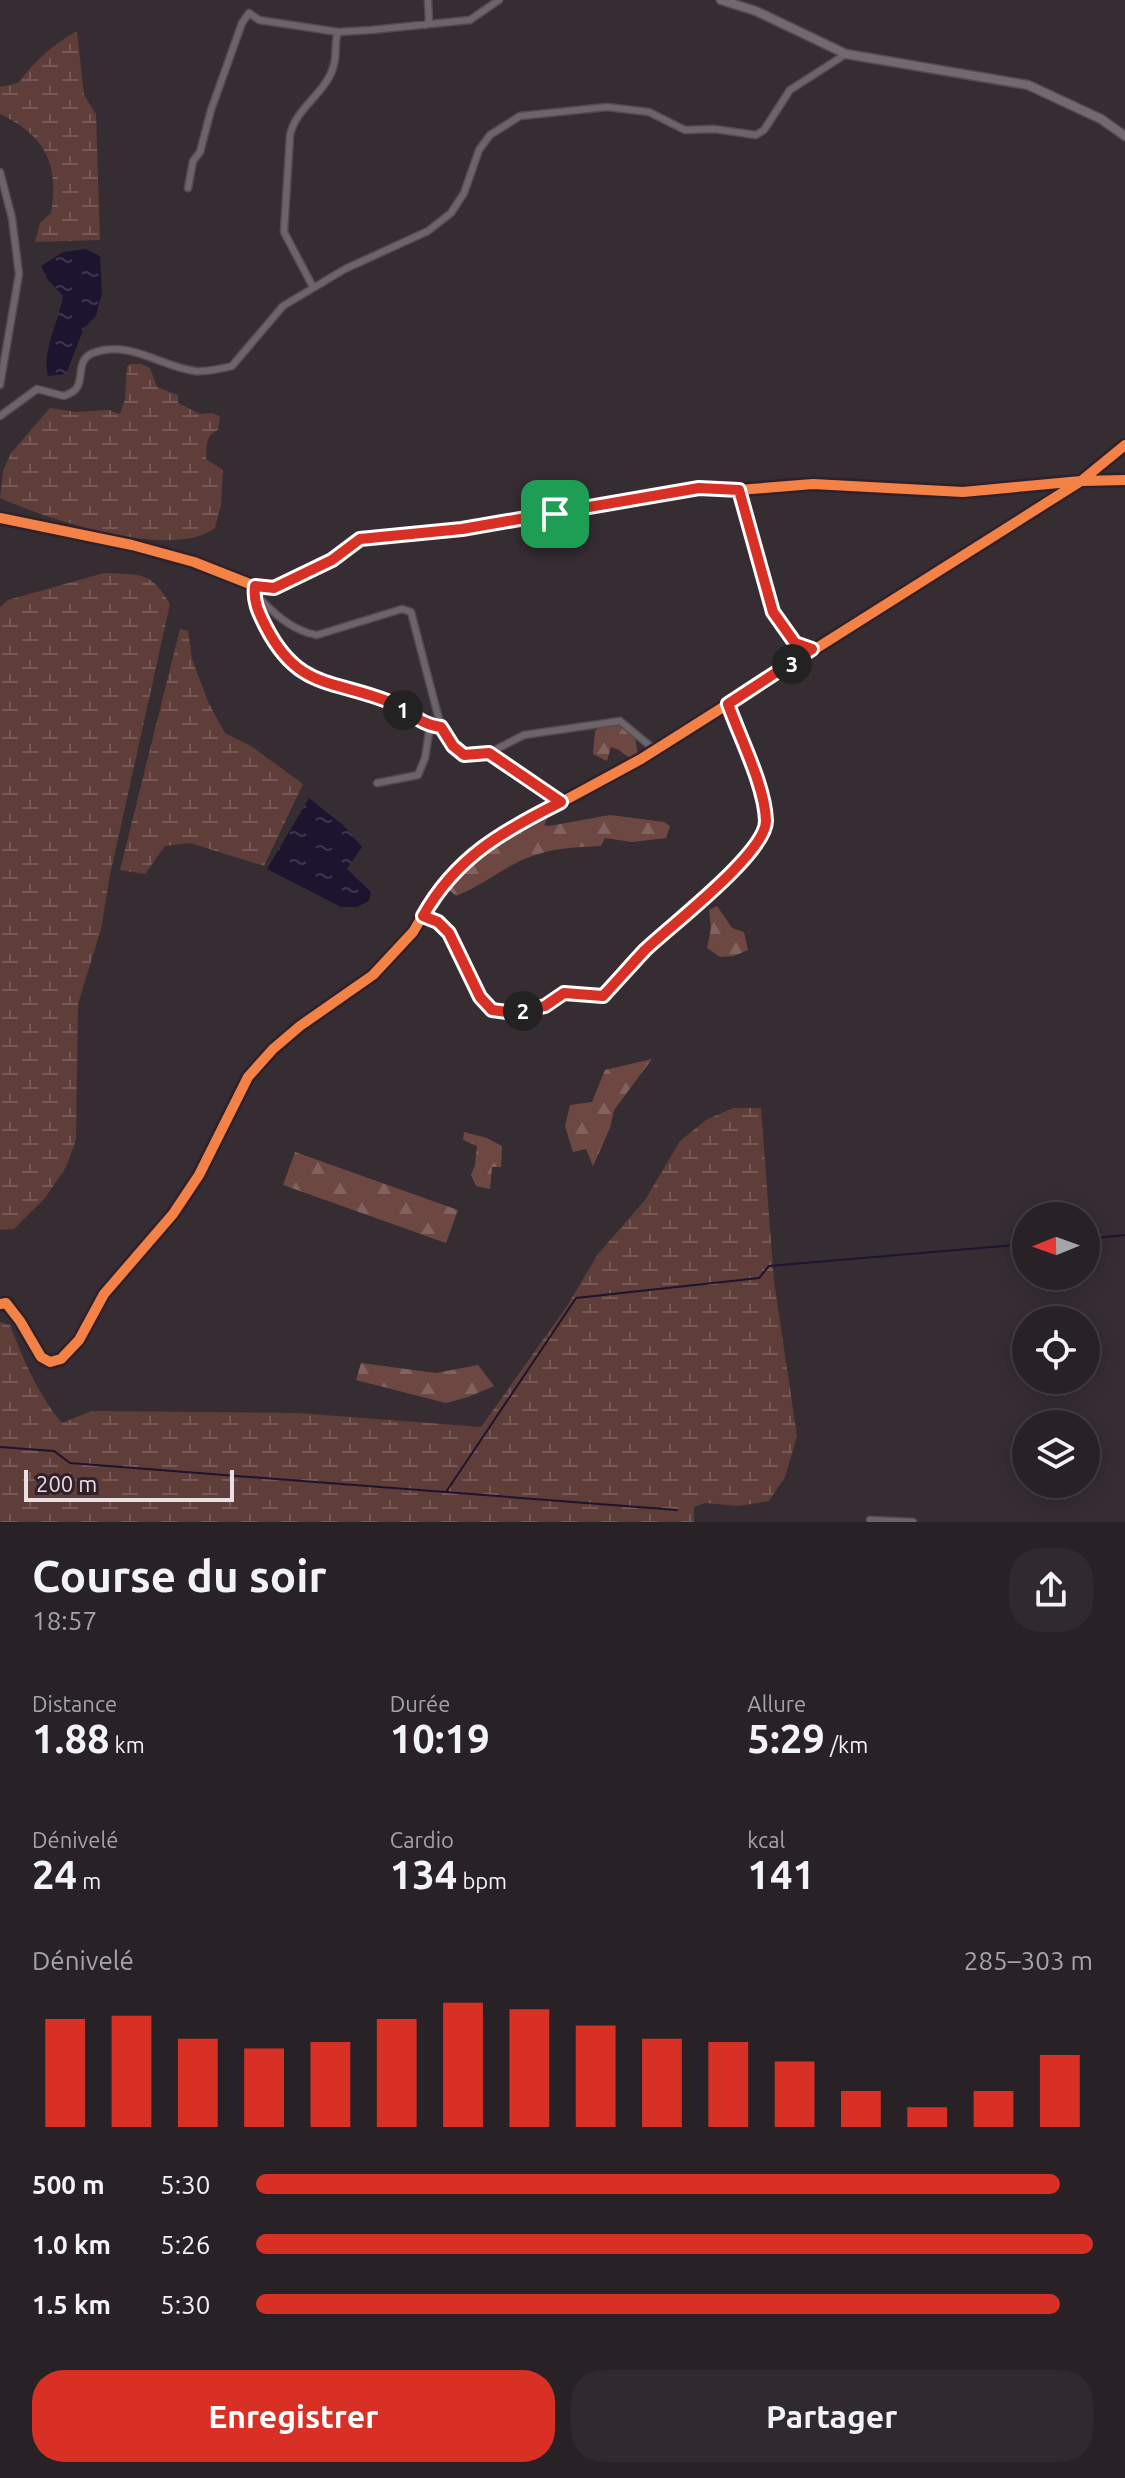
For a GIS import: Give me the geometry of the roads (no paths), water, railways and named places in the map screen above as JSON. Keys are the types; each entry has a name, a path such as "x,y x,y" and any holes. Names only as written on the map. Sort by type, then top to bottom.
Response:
{"street":[{"path":"425,25 429,22 428,0"},
{"path":"188,188 193,161 200,152 211,110 249,13 259,20 338,32 470,20 499,0"},
{"path":"721,0 756,11 846,54 1028,85 1101,119 1125,136"},
{"path":"313,287 284,232 290,135 292,124 320,91 334,64 338,32"},
{"path":"0,416 37,389 64,396 75,390 80,380 79,370 87,356 94,352 120,348 194,371 232,366 283,306 345,269 428,231 451,213 464,193 479,150 490,135 520,116 607,107 649,112 685,130 714,129 756,135 764,130 790,90 846,54"},
{"path":"0,172 12,218 19,274 0,385"},
{"path":"0,1304 6,1303 20,1321 41,1357 50,1362 61,1359 79,1340 104,1294 173,1214 199,1175 248,1077 273,1049 300,1026 373,975 413,932 437,892 456,870 488,842 655,750 1081,481 1125,445"},
{"path":"0,518 132,545 194,562 254,589 274,588 332,560 360,539 462,529 699,488 739,490 813,484 963,492 1125,480"},
{"path":"739,490 773,612 795,643 812,649"},
{"path":"254,589 258,612 272,638 290,661 309,677 396,705 430,726 441,727"},
{"path":"254,589 272,612 304,633 317,635 402,609 411,612 441,727 453,746 464,755 489,753 524,735 620,721 655,750"},
{"path":"423,916 438,922 449,933 480,997 492,1010 515,1013 545,1006 564,993 603,996 645,950 700,903 729,873 758,842 766,825 758,784 728,704"},
{"path":"377,783 418,775 425,758 430,726"},
{"path":"489,753 561,802"},
{"path":"870,1520 913,1522"}],"water":[{"path":"85,249 100,256 102,293 96,316 84,328 66,374 48,376 47,357 63,296 47,279 41,266 63,252"},
{"path":"309,798 344,826 362,847 347,869 371,892 369,901 357,907 341,907 267,869"}],"waterway":[{"path":"1100,1238 1125,1235"},
{"path":"446,1492 576,1298 759,1278 769,1266 1012,1245"},
{"path":"0,1447 54,1451 70,1463 677,1510"}]}
